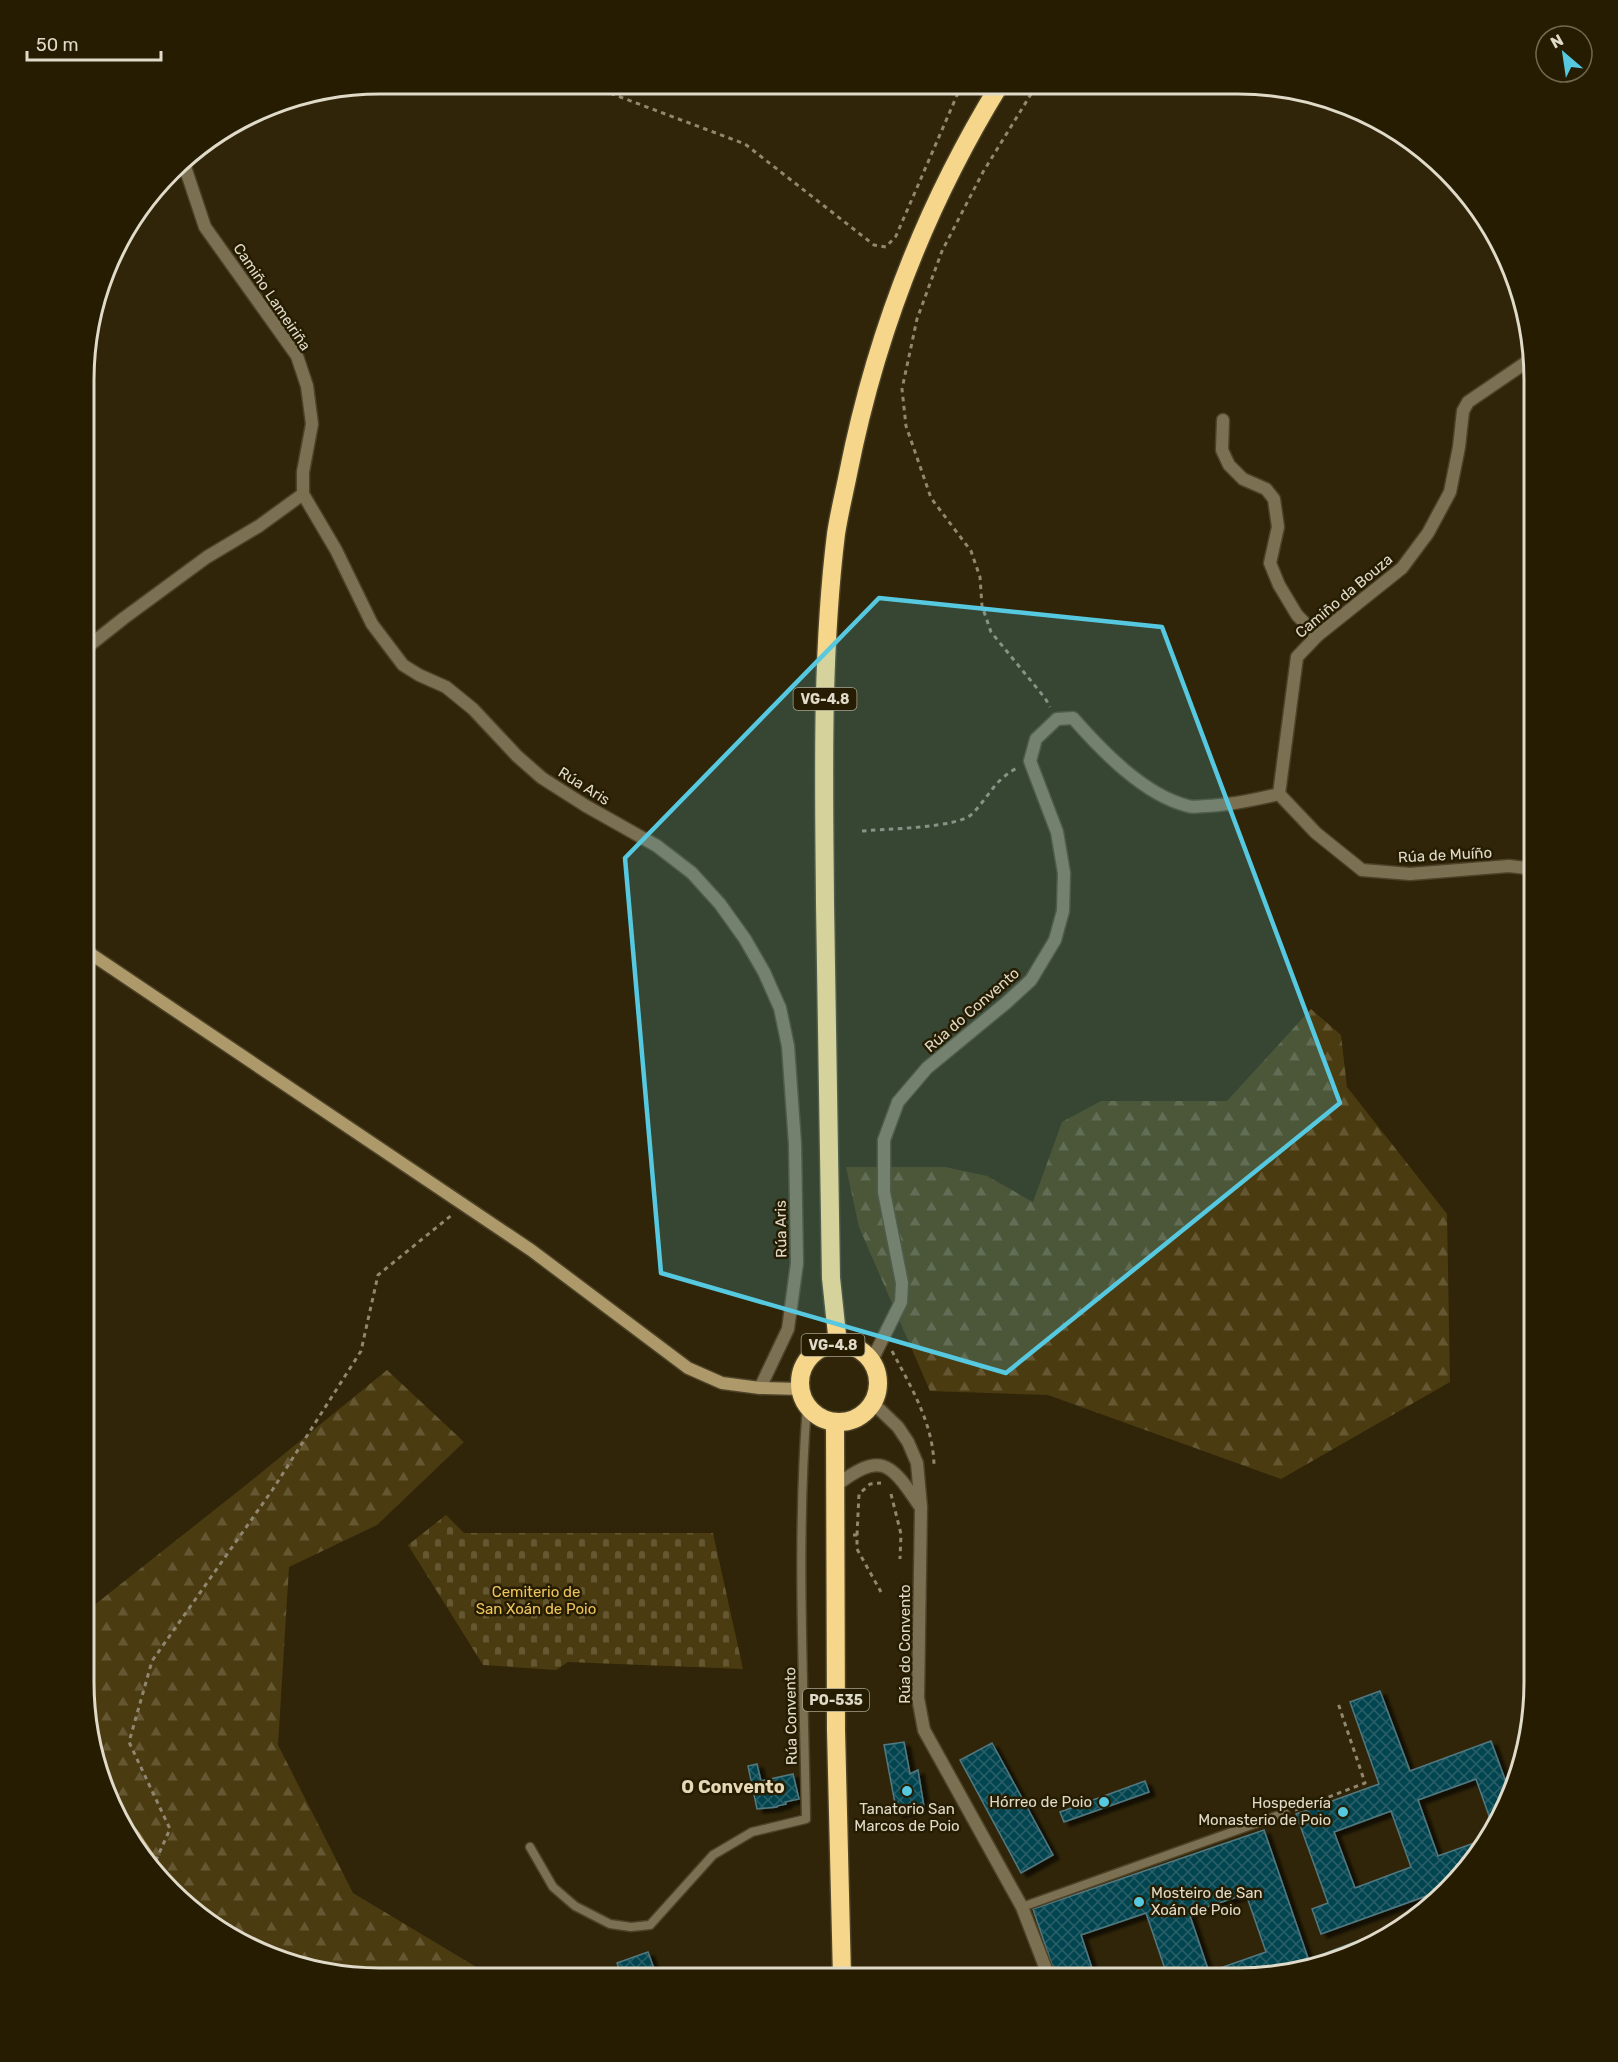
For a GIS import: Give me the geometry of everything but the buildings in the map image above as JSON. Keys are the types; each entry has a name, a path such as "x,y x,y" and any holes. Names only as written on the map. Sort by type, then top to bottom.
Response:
{"highway":[{"name":"VG-4.8","path":"838,1344 831,1278 825,850 825,654 837,531 859,420 888,320 928,220 973,128 994,94"},
{"name":"VG-4.8","path":"804,1397 801,1376 805,1364 819,1350 838,1344 851,1345 872,1360 877,1370 878,1393 873,1403"},
{"path":"804,1397 815,1414 835,1422 846,1422 857,1418 873,1403"},
{"name":"PO-535","path":"835,1422 834,1536 842,1968"}],"street":[{"name":"Camiño Lameiriña","path":"186,170 205,227 297,356 307,386 312,424 303,472 303,494"},
{"name":"Camiño da Bouza","path":"1278,794 1297,657 1317,636 1402,568 1428,532 1450,492 1463,411 1468,402 1523,364"},
{"path":"1223,420 1222,450 1229,465 1243,479 1266,489 1274,499 1278,527 1270,563 1279,585 1297,615 1317,636"},
{"path":"94,642 207,557 259,526 303,494"},
{"name":"Rúa Aris","path":"303,494 336,550 372,624 403,665 446,687 473,709 517,756 542,778 657,846 692,873 720,904 745,939 764,972 780,1008 788,1046 795,1144 797,1263 788,1329 760,1388"},
{"path":"1030,761 1036,739 1057,719 1073,718 1093,741 1127,772 1153,791 1189,807 1232,805 1278,794"},
{"name":"Rúa do Convento","path":"872,1360 901,1302 902,1283 884,1192 884,1140 898,1102 927,1068 1006,1003 1030,980 1055,940 1063,911 1064,873 1057,832 1030,761"},
{"name":"Rúa de Muíño","path":"1278,794 1316,833 1362,870 1410,874 1509,866 1524,868"},
{"path":"94,956 531,1250 687,1368 722,1383 804,1397"},
{"name":"Rúa do Convento","path":"873,1403 898,1427 908,1442 916,1463 921,1508 918,1698 922,1722 933,1749 1022,1907 1046,1968"},
{"path":"834,1487 856,1471 870,1465 883,1466 895,1472 921,1508"}],"lane":[{"name":"Rúa Convento","path":"530,1847 554,1887 575,1906 610,1924 631,1927 650,1925 713,1855 752,1832 806,1819 801,1539 804,1397"},
{"path":"1022,1907 1285,1814"}],"path":[{"path":"612,94 745,144 874,245 886,247 896,236 958,94"},
{"path":"1031,94 983,172 942,251 917,319 902,389 906,426 931,498 971,551 980,577 982,606 991,632 1046,698 1057,719"},
{"path":"862,831 940,825 970,817 1003,775 1030,761"},
{"path":"156,1859 170,1829 129,1742 152,1661 273,1489 361,1351 378,1275 463,1205"},
{"path":"881,1592 857,1549 859,1494 870,1484 882,1483 893,1497 901,1534 900,1559"},
{"path":"834,1536 857,1535"},
{"path":"1285,1814 1365,1784 1338,1703"}],"highlighted area":[{"path":"879,598 1162,627 1340,1103 1006,1373 661,1273 625,858"}],"green space":[{"path":"1311,1009 1341,1035 1347,1087 1447,1214 1450,1382 1281,1479 1048,1395 930,1391 859,1227 846,1167 945,1167 987,1176 1033,1202 1062,1122 1101,1101 1227,1101"},
{"path":"387,1370 464,1442 377,1525 289,1567 278,1745 353,1893 478,1968 380,1968 343,1965 306,1958 271,1946 222,1919 178,1884 154,1856 124,1808 104,1756 97,1719 94,1682 94,1605"},
{"name":"Cemiterio de San Xoán de Poio","path":"446,1515 464,1533 713,1533 743,1669 568,1662 556,1670 483,1665 408,1545"}],"place":[{"name":"Tanatorio San Marcos de Poio","path":"907,1791"},
{"name":"Hórreo de Poio","path":"1104,1802"},
{"name":"Hospedería Monasterio de Poio","path":"1343,1812"},
{"name":"Mosteiro de San Xoán de Poio","path":"1139,1902"}],"district":[{"name":"O Convento","path":"733,1787"}]}
